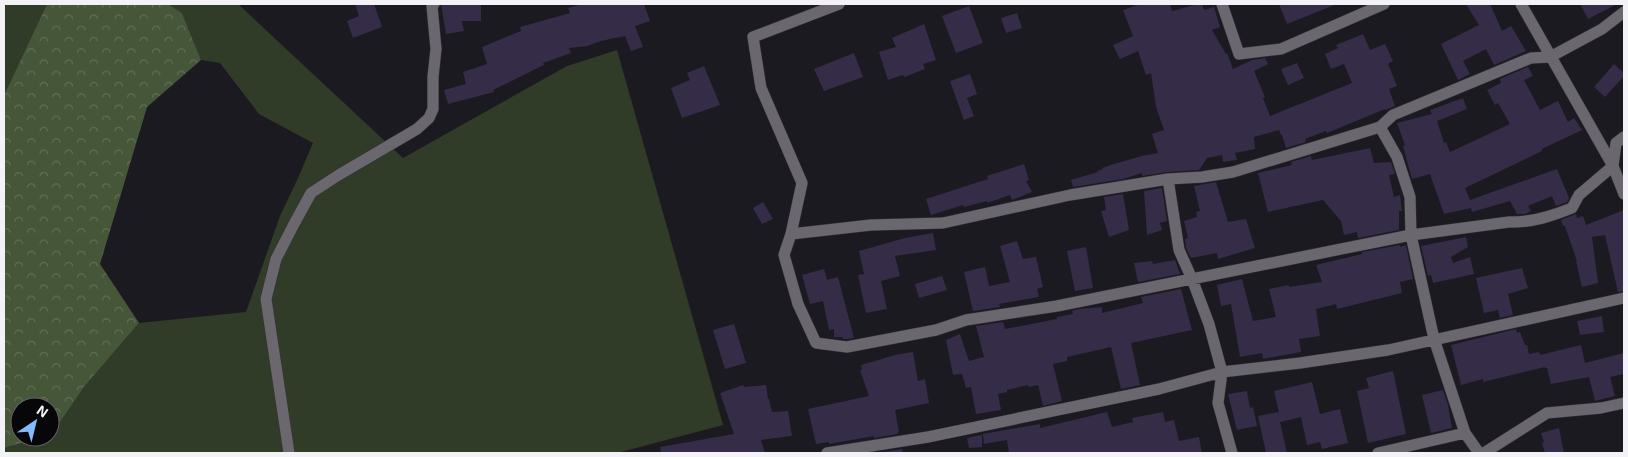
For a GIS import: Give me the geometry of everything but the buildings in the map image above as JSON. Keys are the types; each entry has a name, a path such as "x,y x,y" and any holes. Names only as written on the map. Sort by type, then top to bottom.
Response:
{"street":[{"path":"289,453 266,299 276,260 311,193 418,130 429,118 433,109 436,49 432,6 434,4"},
{"path":"839,4 753,37 761,88 802,183 791,234 784,255 798,304 816,343 847,347 936,330 966,320 1058,306 1411,235 1522,222 1555,215 1572,208 1579,195 1613,166 1616,143 1624,137"},
{"path":"1222,4 1239,54 1281,49 1384,4"},
{"path":"1521,4 1613,166 1624,194"},
{"path":"791,234 871,225 943,223 1070,195 1168,179 1202,177 1233,172 1380,127 1394,115 1522,61 1531,58 1550,57 1602,30 1624,12"},
{"path":"1380,127 1397,157 1410,198 1411,235 1434,339 1465,433 1479,453"},
{"path":"1168,179 1180,250 1209,324 1222,372 1218,404 1232,453"},
{"path":"827,453 928,437 1159,389 1222,372 1388,350 1624,298"},
{"path":"1484,453 1547,413 1601,408 1624,403"},
{"path":"1378,453 1465,433"}],"green space":[{"path":"7,4 47,4 4,95 4,7"},
{"path":"47,4 168,4 182,13 201,60 147,107 100,264 139,323 84,387 60,422 60,397 10,397 10,446 4,448 4,95"},
{"path":"168,4 238,4 403,158 567,66 617,50 723,425 617,453 4,453 4,448 10,446 60,447 60,422 84,387 139,323 246,312 280,216 313,143 259,114 220,63 201,60 182,13"}]}
